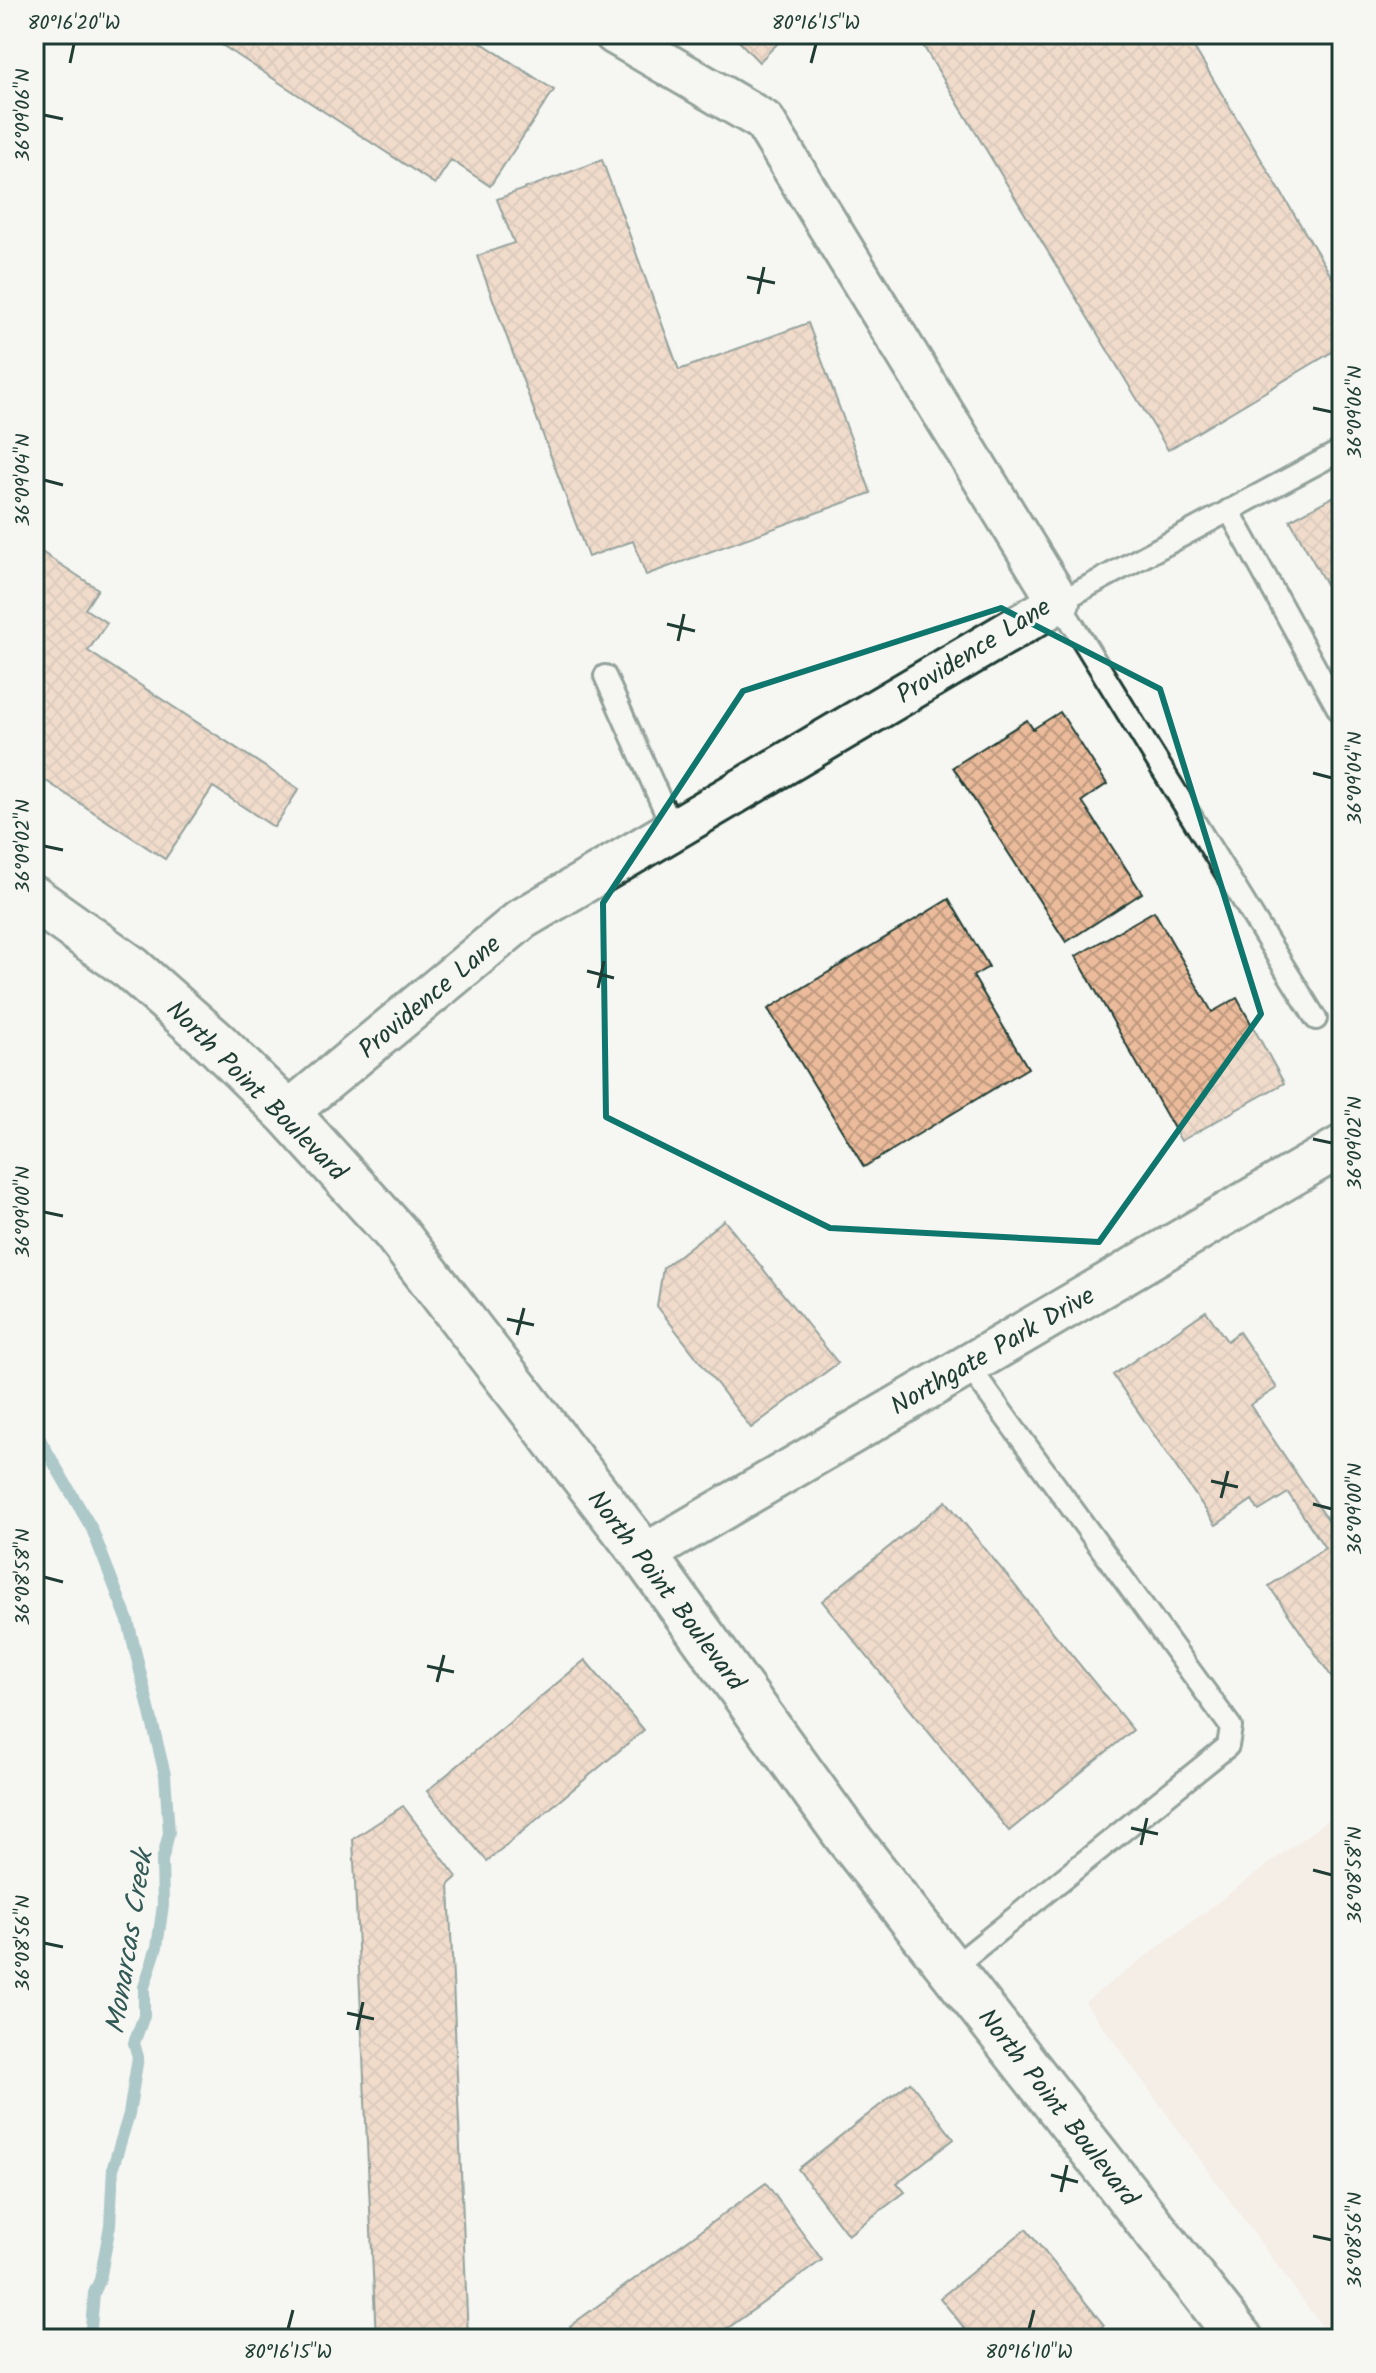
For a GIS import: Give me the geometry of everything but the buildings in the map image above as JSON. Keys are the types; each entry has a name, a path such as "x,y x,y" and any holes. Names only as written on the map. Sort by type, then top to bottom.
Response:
{"main road":[{"name":"North Point Boulevard","path":"34,899 131,968 216,1043 287,1113 395,1232 644,1555 846,1835 1240,2339"}],"street":[{"name":"Providence Lane","path":"287,1113 522,919 1059,602 764,121 615,34"},
{"name":"Northgate Park Drive","path":"644,1555 1342,1146"}],"lane":[{"path":"1316,1019 1059,602 1342,450"},
{"path":"1229,510 1342,716"},
{"path":"605,676 673,829"},
{"path":"951,1969 1228,1746 1232,1738 1231,1727 967,1364"}],"highlighted area":[{"path":"1001,608 1160,689 1261,1014 1099,1242 830,1228 606,1117 603,903 743,691"}],"shaded area":[{"path":"1342,1809 1342,2339 1331,2339 1085,2002"}],"waterway":[{"name":"Monarcas Creek","path":"34,1429 92,1529 128,1621 165,1775 169,1833 162,1861 163,1905 157,1947 144,1987 144,2016 134,2043 138,2057 129,2114 113,2167 110,2225 100,2280 94,2293 90,2339"}]}
